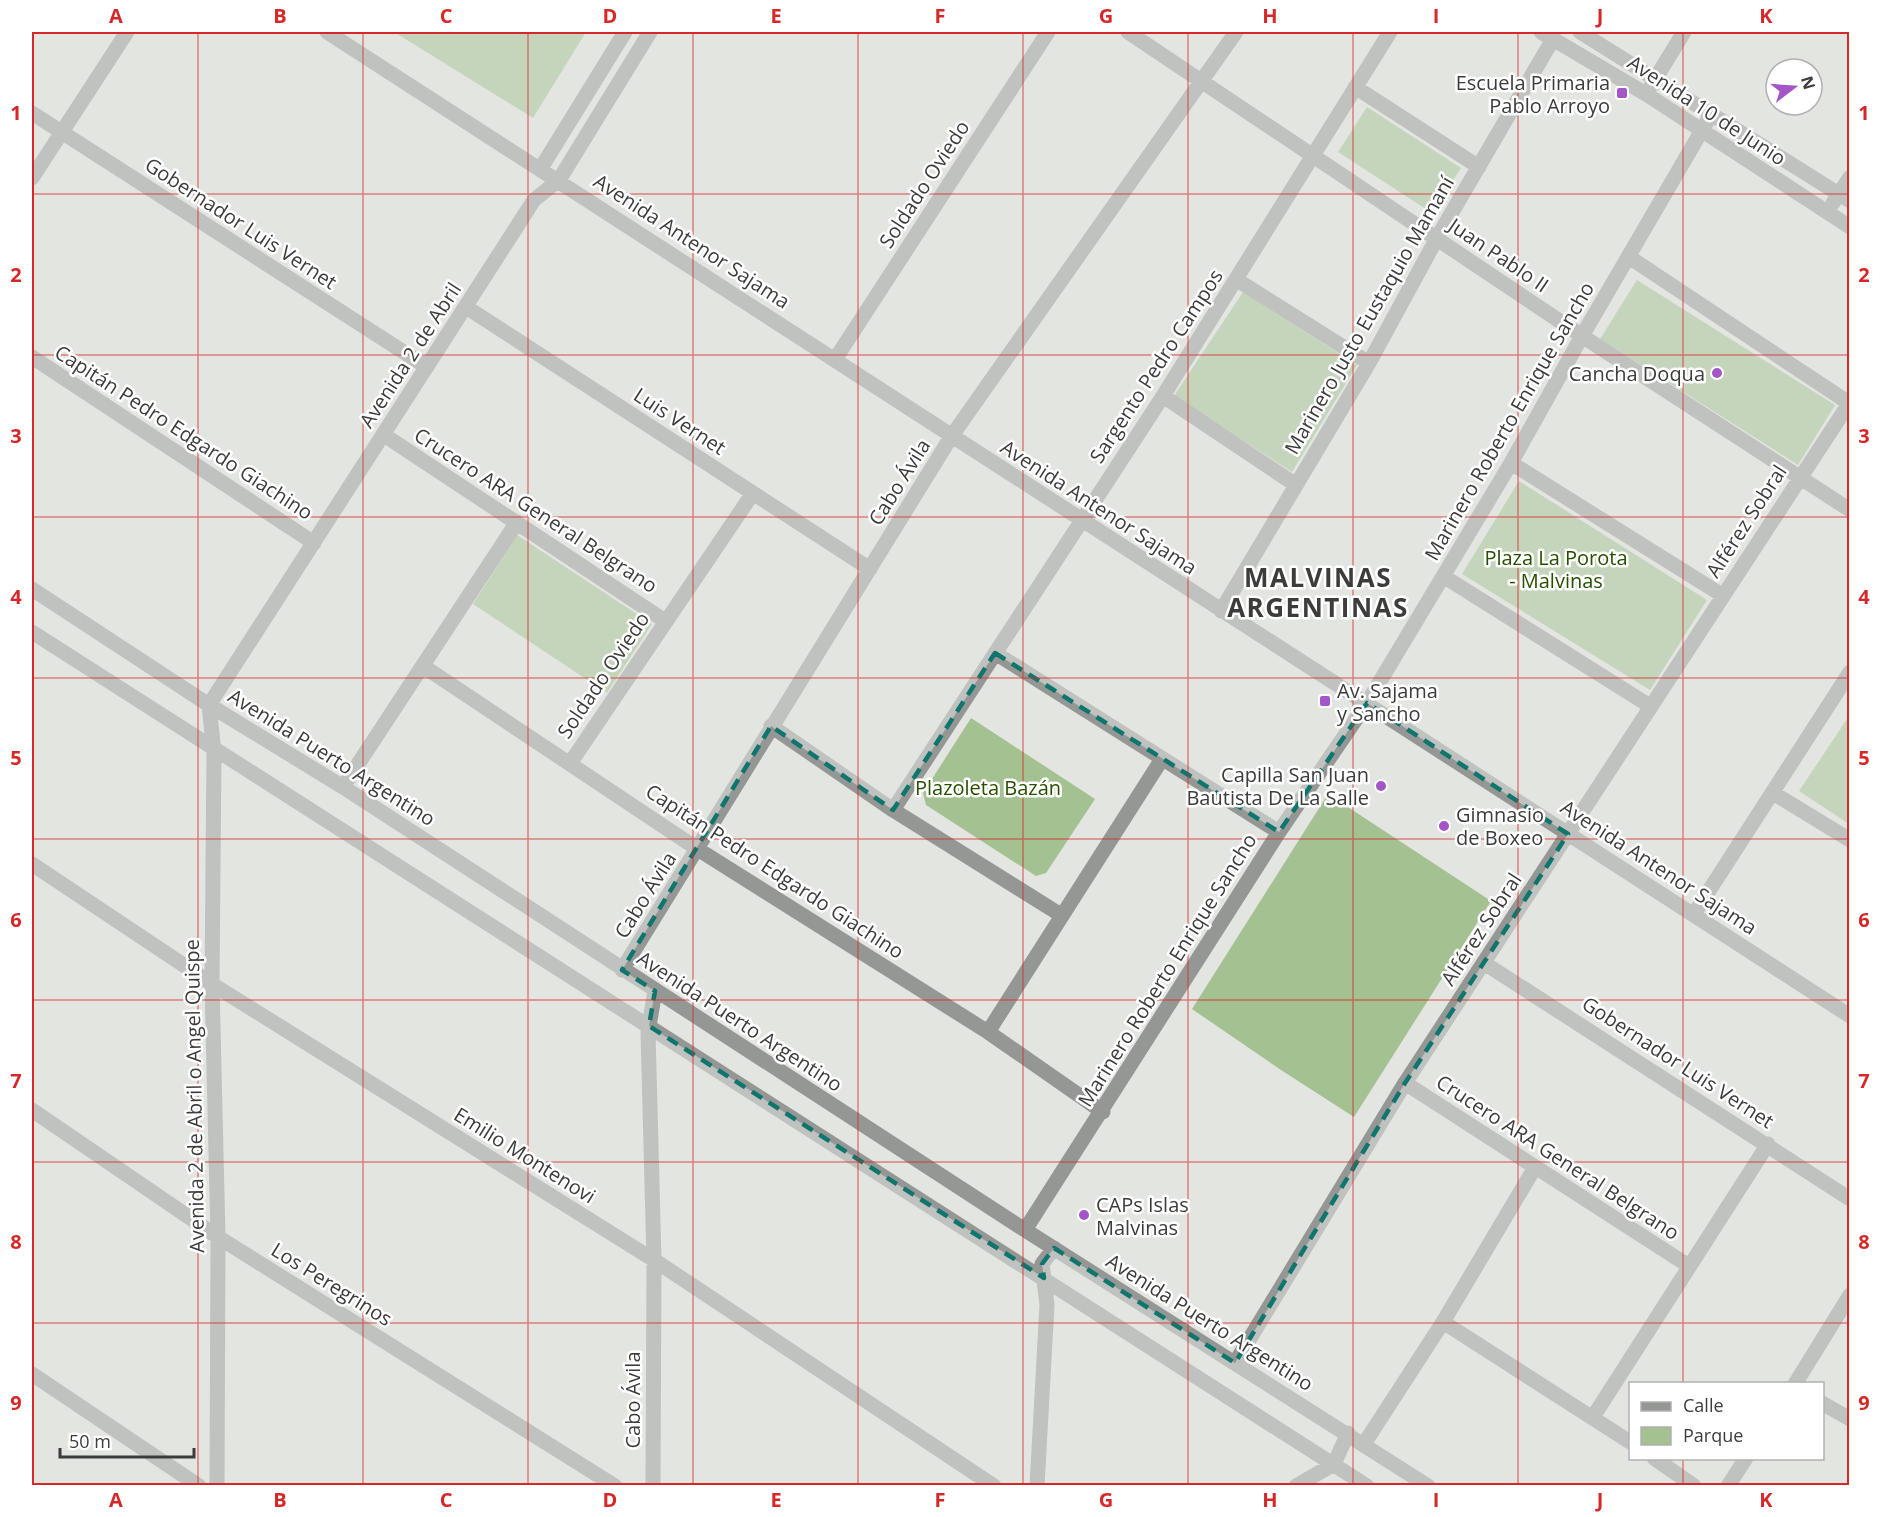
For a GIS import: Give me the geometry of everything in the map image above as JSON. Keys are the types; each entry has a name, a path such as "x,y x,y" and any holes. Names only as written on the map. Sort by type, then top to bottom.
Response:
{"street":[{"path":"32,178 127,32"},
{"name":"Avenida Antenor Sajama","path":"327,32 836,358 951,437 1367,702 1849,1015"},
{"path":"541,168 625,32"},
{"name":"Avenida 2 de Abril","path":"209,705 534,200 559,180 650,32"},
{"name":"Soldado Oviedo","path":"836,358 1048,32"},
{"name":"Juan Pablo II","path":"1128,32 1582,336 1850,510"},
{"name":"Cabo Ávila","path":"622,970 699,850 771,726 951,437 1236,32"},
{"name":"Sargento Pedro Campos","path":"893,810 1163,396 1390,32"},
{"name":"Avenida 10 de Junio","path":"1581,32 1656,77 1844,198"},
{"path":"1646,94 1684,32"},
{"name":"Avenida 10 de Junio","path":"1547,35 1646,94 1850,227"},
{"name":"Marinero Justo Eustaquio Mamaní","path":"1221,611 1369,363 1437,238 1479,167 1547,35"},
{"path":"1356,87 1479,167"},
{"name":"Gobernador Luis Vernet","path":"32,113 427,367"},
{"name":"Marinero Roberto Enrique Sancho","path":"1024,1230 1103,1112 1279,832 1367,702 1511,463 1582,336 1712,114"},
{"path":"1827,212 1844,198 1850,177"},
{"path":"1629,257 1849,402"},
{"path":"1236,280 1369,363"},
{"name":"Luis Vernet","path":"466,307 870,569"},
{"name":"Capitán Pedro Edgardo Giachino","path":"32,357 314,543"},
{"path":"1163,396 1296,485"},
{"name":"Alférez Sobral","path":"1235,1363 1404,1083 1849,402"},
{"name":"Crucero ARA General Belgrano","path":"384,435 665,621"},
{"path":"1511,463 1722,595"},
{"name":"Soldado Oviedo","path":"571,762 753,493"},
{"path":"343,787 517,522"},
{"path":"1443,576 1650,706"},
{"name":"Avenida Puerto Argentino","path":"32,590 209,705 343,787 1024,1230 1428,1485"},
{"path":"32,632 1367,1485"},
{"path":"995,653 1279,832"},
{"name":"Capitán Pedro Edgardo Giachino","path":"423,666 571,762 699,850 987,1032 1103,1112"},
{"path":"1694,914 1849,674"},
{"name":"Avenida 2 de Abril o Angel Quispe","path":"209,705 214,747 212,984 218,1237 217,1485"},
{"path":"771,726 893,810 1061,915"},
{"path":"987,1032 1162,759"},
{"path":"1773,793 1850,840"},
{"name":"Emilio Montenovi","path":"32,864 212,984 654,1260 994,1485"},
{"name":"Gobernador Luis Vernet","path":"1484,963 1850,1199"},
{"name":"Cabo Ávila","path":"652,1485 654,1260 649,1026 655,991"},
{"name":"Crucero ARA General Belgrano","path":"1404,1083 1689,1266"},
{"name":"Los Peregrinos","path":"32,1110 218,1237 615,1485"},
{"path":"1593,1417 1768,1144"},
{"path":"1364,1444 1443,1322 1534,1168"},
{"path":"1037,1485 1047,1305 1042,1264 1054,1248"},
{"path":"1796,1382 1850,1295"},
{"path":"1443,1322 1629,1441"},
{"path":"32,1374 199,1485"},
{"path":"1824,1404 1850,1419"},
{"path":"1296,1485 1334,1464 1348,1434"},
{"path":"1657,1460 1694,1485"},
{"path":"1728,1485 1745,1460"}],"highlighted area":[{"path":"995,653 1279,832 1367,703 1568,834 1405,1083 1235,1363 1054,1248 1042,1264 1044,1278 649,1026 655,991 622,970 771,726 893,810"}],"green space":[{"path":"394,32 586,32 533,118"},
{"path":"1367,107 1461,168 1432,213 1338,152"},
{"path":"1637,280 1835,405 1798,465 1600,339"},
{"path":"1243,292 1357,365 1292,472 1174,396"},
{"name":"Plaza La Porota - Malvinas","path":"1519,481 1707,600 1650,690 1462,574"},
{"path":"517,535 652,624 607,693 473,604"},
{"path":"1849,716 1849,824 1799,791"},
{"name":"Plazoleta Bazán","path":"971,718 1095,799 1046,873 1036,876 926,805 923,793"},
{"path":"1328,794 1491,901 1354,1117 1192,1009"}],"place":[{"name":"Escuela Primaria Pablo Arroyo","path":"1622,93"},
{"name":"Cancha Doqua","path":"1717,373"},
{"name":"Av. Sajama y Sancho","path":"1325,701"},
{"name":"Capilla San Juan Bautista De La Salle","path":"1381,786"},
{"name":"Gimnasio de Boxeo","path":"1444,826"},
{"name":"CAPs Islas Malvinas","path":"1084,1215"}],"district":[{"name":"MALVINAS ARGENTINAS","path":"1318,592"}]}
